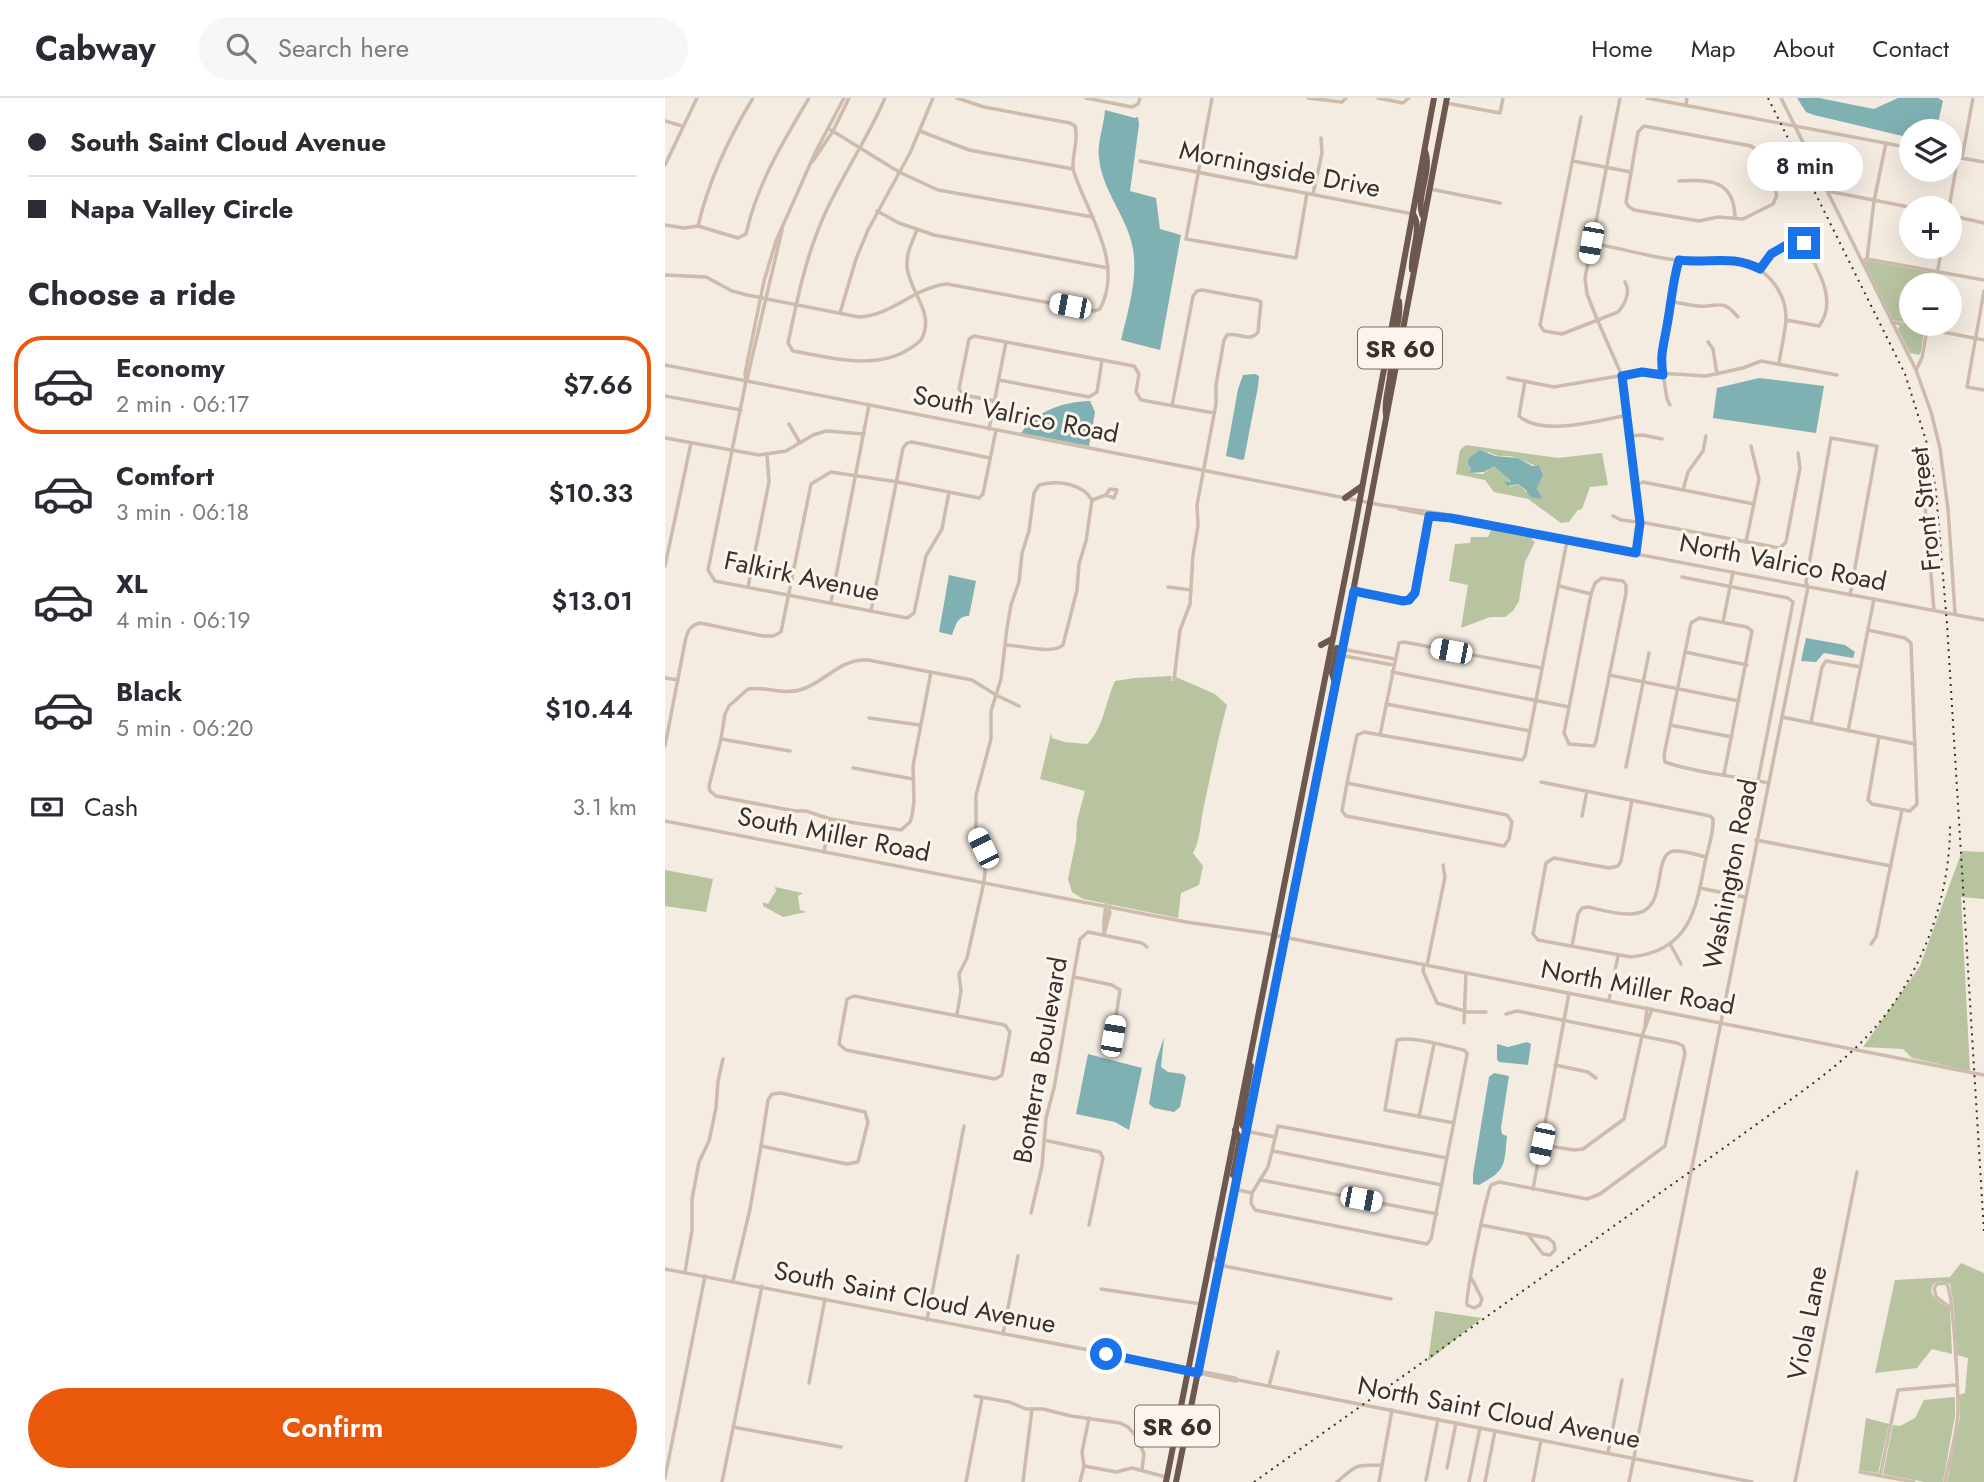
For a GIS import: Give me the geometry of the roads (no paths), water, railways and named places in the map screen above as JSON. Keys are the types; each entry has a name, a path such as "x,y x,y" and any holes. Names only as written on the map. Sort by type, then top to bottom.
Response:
{"highway":[{"name":"SR 60","path":"1176,1482 1335,686 1332,673 1336,651 1333,638 1434,98"},
{"name":"SR 60","path":"1166,1480 1298,812 1336,651 1354,591 1446,100"},
{"path":"1424,219 1420,209 1429,161 1425,149"},
{"path":"1413,215 1417,223 1411,258 1414,275"},
{"path":"1398,296 1401,314 1394,353 1398,359"},
{"path":"1387,356 1392,366 1385,400 1387,420"},
{"path":"1345,498 1363,484"},
{"path":"1321,645 1333,638"},
{"path":"1298,812 1308,814"},
{"path":"1246,1131 1241,1123 1251,1076 1250,1058"},
{"path":"1232,1202 1240,1139 1235,1130"}],"street":[{"path":"665,165 697,98"},
{"path":"698,226 705,197 721,156 752,98"},
{"path":"665,225 684,228 698,226 738,237 746,234 759,190 776,154 809,98"},
{"name":"Falkirk Avenue","path":"846,98 782,227 762,298 750,373 746,381 708,570 709,576 715,581 907,618 914,613 926,556 942,529 949,492"},
{"path":"885,98 840,182 810,251 788,344 793,351 869,362 893,356 921,340 927,316 907,267 909,248 917,230"},
{"path":"840,313 856,259 933,98"},
{"path":"665,275 706,277 732,291 859,317 875,314 937,285 954,284 1095,311 1102,305 1108,268 1104,245 1073,169 1076,131 1073,124 981,106 957,98"},
{"path":"1086,98 1132,107 1136,106 1140,98"},
{"path":"1212,98 1187,239 1296,258 1307,193"},
{"path":"1307,98 1334,103 1345,100"},
{"path":"1378,98 1400,103 1408,100"},
{"path":"1446,100 1500,113 1503,98"},
{"path":"1620,98 1585,278 1587,294 1622,376 1640,523 1636,553"},
{"path":"1647,98 1899,146"},
{"path":"1686,106 1687,98"},
{"name":"Front Street","path":"1781,98 1916,370 1931,412 1940,448 1947,496 1955,614"},
{"path":"1962,149 1973,98"},
{"path":"1581,117 1540,325 1544,331 1562,334 1618,312 1624,305 1628,287 1625,282"},
{"path":"665,121 682,126"},
{"path":"1644,126 1751,146 1755,149 1777,195 1776,200 1743,219 1735,216 1699,220 1627,206 1631,172 1638,132 1644,126"},
{"path":"831,130 899,172 938,190 1093,218"},
{"path":"919,131 966,149 1073,169"},
{"path":"1313,194 1322,153 1321,138"},
{"path":"1867,258 1874,201 1886,144"},
{"path":"1962,158 1984,162"},
{"name":"Morningside Drive","path":"1140,161 1413,215"},
{"path":"1573,161 1631,172"},
{"path":"1679,181 1715,182 1722,185 1728,190 1735,205 1735,216"},
{"path":"1430,189 1500,203"},
{"path":"1827,191 1899,205"},
{"path":"877,211 917,230 1108,268"},
{"path":"1962,218 1984,222"},
{"path":"1760,269 1777,249 1795,240 1804,243 1827,291 1823,321 1819,326 1813,327 1786,320"},
{"path":"1591,243 1679,260 1699,262 1734,259 1760,269 1780,291 1785,305 1786,320 1779,363"},
{"path":"1862,261 1867,258 1984,280"},
{"path":"1937,271 1940,259"},
{"path":"1671,405 1667,399 1660,354 1667,330 1672,284 1679,260"},
{"path":"1172,406 1193,296 1197,291 1261,302 1255,336 1251,338 1232,334 1227,335 1224,340 1216,384 1215,413 1197,505 1198,526 1190,604 1180,630 1174,680"},
{"path":"1984,291 1968,387 1984,390"},
{"path":"1670,301 1703,307 1718,303 1731,309 1738,317"},
{"path":"1892,322 1899,323"},
{"path":"1962,335 1984,340"},
{"path":"995,401 964,395 959,389 969,339 974,336 1134,366 1139,374 1136,392 1138,398 1215,413"},
{"path":"1916,370 1922,358 1925,336"},
{"path":"989,429 1006,342"},
{"path":"1708,342 1713,348 1717,374"},
{"path":"999,380 1089,397 1097,392 1102,360"},
{"path":"1509,378 1554,387 1642,372 1663,375 1717,374 1761,361 1837,375"},
{"name":"South Valrico Road","path":"665,365 1360,501"},
{"path":"1525,381 1519,416 1524,420 1556,427 1628,415"},
{"path":"665,396 741,410"},
{"path":"831,603 869,405"},
{"path":"789,424 800,443"},
{"path":"665,746 688,631 694,625 700,623 773,636 781,632 811,484 831,472 979,498 983,494 996,430"},
{"path":"665,438 767,455 786,451 827,431 864,434"},
{"path":"1631,436 1643,435 1662,439"},
{"path":"1683,490 1688,472 1703,451 1706,436"},
{"name":"Washington Road","path":"1629,1482 1808,587 1806,582 1831,438 1877,446 1850,595"},
{"path":"871,611 903,448 912,442 990,458"},
{"path":"665,566 691,443"},
{"path":"1746,542 1759,479 1751,446"},
{"path":"1613,516 1621,520 1780,548 1786,542 1800,468 1798,453"},
{"path":"748,587 769,482 767,455"},
{"path":"957,1014 961,991 959,974 967,958 984,882 986,859 976,833 976,795 991,740 990,719 1002,679 1005,645 1011,606 1019,582 1034,493 1039,485 1051,482 1082,488 1092,500 1077,590 1063,645 1052,651 1005,645"},
{"path":"1636,485 1643,482 1753,504"},
{"path":"1092,500 1106,495"},
{"name":"North Valrico Road","path":"1360,501 1984,620"},
{"path":"1925,506 1934,610"},
{"name":"North Valrico Road","path":"1397,508 1444,514 1451,518"},
{"path":"1354,591 1409,600 1415,593 1429,516"},
{"path":"1347,783 1507,815 1512,821 1509,839 1504,846 1346,816 1342,811 1347,783 1357,735 1364,732 1380,734 1522,760 1568,540"},
{"path":"1723,622 1733,572"},
{"path":"1682,577 1788,598 1793,602 1758,781"},
{"path":"1602,578 1623,581 1626,585 1594,746 1569,744 1565,733 1591,594 1595,583 1602,578"},
{"path":"1559,586 1591,594"},
{"path":"1168,587 1191,590"},
{"path":"1848,731 1874,599"},
{"path":"1724,774 1752,631 1747,627 1699,618 1694,620 1685,652 1664,755 1665,762 1768,783"},
{"path":"1868,630 1905,638 1911,643 1917,804 1910,811 1873,804 1868,800 1879,737"},
{"path":"1380,734 1399,643 1543,668"},
{"path":"1336,651 1395,659"},
{"path":"1336,651 1394,665"},
{"path":"1685,652 1747,665"},
{"path":"1626,767 1650,653"},
{"path":"931,672 920,724 913,779 912,816 910,822 901,830 830,819 806,811 712,794 709,786 725,714 729,706 748,689 788,692 801,690 844,664 858,659 931,672 972,680 1019,706"},
{"path":"1811,723 1822,667 1826,661 1861,667"},
{"path":"1392,672 1569,706"},
{"path":"1609,675 1739,701"},
{"path":"665,678 678,680"},
{"path":"1386,704 1530,731"},
{"path":"1782,717 1915,744"},
{"path":"869,718 920,724"},
{"path":"1670,725 1732,737"},
{"path":"721,739 790,751"},
{"path":"852,768 913,779"},
{"path":"1541,782 1632,800 1710,816 1713,823 1700,888 1690,921 1681,935 1645,956 1618,956 1538,940 1533,934 1546,863 1554,858 1609,868 1618,866 1632,800"},
{"path":"1582,816 1587,791"},
{"path":"1871,944 1876,937 1902,810"},
{"path":"824,852 830,819"},
{"name":"South Miller Road","path":"665,821 1186,922 1284,938"},
{"path":"1756,840 1891,866"},
{"path":"1572,946 1582,908 1630,915 1641,913 1650,907 1655,899 1667,854 1675,851 1706,857"},
{"path":"1443,865 1445,877 1423,971 1435,1002 1465,1011 1486,1012"},
{"path":"1700,888 1744,897"},
{"name":"Bonterra Boulevard","path":"1104,935 1108,906"},
{"name":"Bonterra Boulevard","path":"1104,935 1108,906"},
{"name":"Bonterra Boulevard","path":"1031,1213 1041,1166 1046,1118 1082,936 1088,932 1142,943 1147,947"},
{"name":"North Miller Road","path":"1284,938 1984,1075"},
{"path":"1669,944 1681,964"},
{"path":"1609,1000 1618,956"},
{"path":"1464,1023 1466,973"},
{"path":"1074,977 1112,985 1120,990 1111,1051"},
{"path":"1533,1189 1569,993"},
{"path":"854,996 957,1014 1005,1024 1010,1032 1002,1075 995,1079 846,1050 839,1044 847,999 854,996"},
{"path":"1542,1144 1579,1150 1624,1119 1649,1008"},
{"path":"1472,1279 1482,1299 1480,1306 1476,1308 1466,1302 1489,1188 1494,1183 1594,1198 1665,1146 1684,1048 1680,1044 1517,1011 1506,1014"},
{"path":"1447,1158 1278,1126 1268,1167 1252,1193 1251,1203 1255,1210 1421,1244 1430,1241 1437,1214 1447,1158 1454,1123 1467,1052 1402,1038 1397,1040 1385,1110 1454,1123"},
{"path":"1419,1117 1434,1044"},
{"path":"685,1272 692,1230 692,1199 699,1162 709,1141 723,1059"},
{"path":"1555,1065 1588,1072 1596,1078"},
{"path":"733,1281 750,1209 768,1100 772,1094 781,1093 859,1110 868,1116 860,1158 855,1164 761,1146"},
{"path":"927,1320 964,1126"},
{"path":"1246,1131 1275,1137"},
{"path":"1044,1140 1100,1152 1103,1158 1089,1224"},
{"path":"1273,1151 1442,1185"},
{"name":"Viola Lane","path":"1795,1482 1857,1172"},
{"path":"1261,1180 1437,1214"},
{"path":"1234,1189 1252,1193"},
{"path":"1481,1225 1550,1239 1555,1245 1554,1252 1550,1255 1543,1254 1529,1236"},
{"path":"1211,1254 1219,1265 1391,1299"},
{"path":"1003,1334 1019,1256"},
{"name":"South Saint Cloud Avenue","path":"665,1269 1198,1371"},
{"path":"665,1478 705,1276"},
{"path":"1945,1482 1957,1416 1956,1385 1952,1308 1949,1285 1942,1282 1937,1284 1934,1288 1936,1297 1952,1308"},
{"path":"722,1482 762,1286"},
{"path":"1101,1289 1201,1304"},
{"path":"809,1383 825,1298"},
{"path":"1269,1386 1278,1352"},
{"name":"North Saint Cloud Avenue","path":"1198,1371 1752,1482"},
{"path":"1608,1453 1622,1380"},
{"path":"1880,1476 1898,1390 1956,1385"},
{"path":"975,1396 1032,1409 1119,1423 1128,1427 1137,1437 1144,1454 1142,1469"},
{"path":"966,1482 982,1398"},
{"path":"1023,1482 1032,1409"},
{"path":"1379,1482 1392,1410"},
{"path":"1080,1482 1084,1466 1082,1452 1089,1418"},
{"path":"1426,1480 1437,1419"},
{"path":"1447,1468 1456,1423"},
{"path":"733,1427 841,1447"},
{"path":"1469,1482 1480,1428"},
{"path":"1485,1482 1495,1431"},
{"path":"1532,1482 1541,1440"},
{"path":"1337,1482 1355,1466 1382,1464"},
{"path":"1084,1466 1116,1472 1126,1468 1142,1469 1166,1480"},
{"path":"1860,1472 1912,1482"}],"water":[{"path":"1797,98 1819,98 1874,109 1898,98 1938,98 1943,101 1939,119 1899,119 1899,135 1806,112"},
{"path":"1105,110 1138,117 1130,191 1156,198 1160,229 1181,235 1160,350 1121,340 1131,295 1134,260 1126,226 1101,170 1099,146"},
{"path":"1243,375 1259,376 1258,387 1244,459 1226,456 1238,389"},
{"path":"1759,378 1824,386 1816,433 1713,418 1717,388"},
{"path":"1090,401 1095,412 1089,446 1021,433 1043,413 1070,403"},
{"path":"1480,450 1495,456 1518,458 1532,466 1539,465 1543,475 1537,489 1541,499 1530,497 1518,484 1508,486 1504,482 1510,482 1509,479 1494,466 1484,472 1469,473 1469,458"},
{"path":"949,575 976,581 969,616 959,619 952,635 939,632"},
{"path":"1806,638 1845,645 1855,652 1853,658 1824,653 1816,662 1801,661"},
{"path":"1164,1037 1161,1067 1186,1077 1180,1107 1174,1112 1154,1108 1149,1104 1156,1062"},
{"path":"1527,1042 1531,1044 1528,1065 1499,1062 1497,1059 1497,1044 1508,1047"},
{"path":"1088,1054 1142,1068 1129,1130 1115,1122 1076,1114"},
{"path":"1494,1073 1509,1076 1501,1128 1502,1134 1507,1136 1505,1155 1499,1171 1479,1185 1473,1184 1473,1174 1489,1077"}],"railway":[{"path":"1768,98 1905,374 1929,450 1936,492 1947,624 1984,1232"},
{"path":"1254,1482 1790,1100 1862,1042 1901,993 1925,947 1941,898 1950,822"}]}
